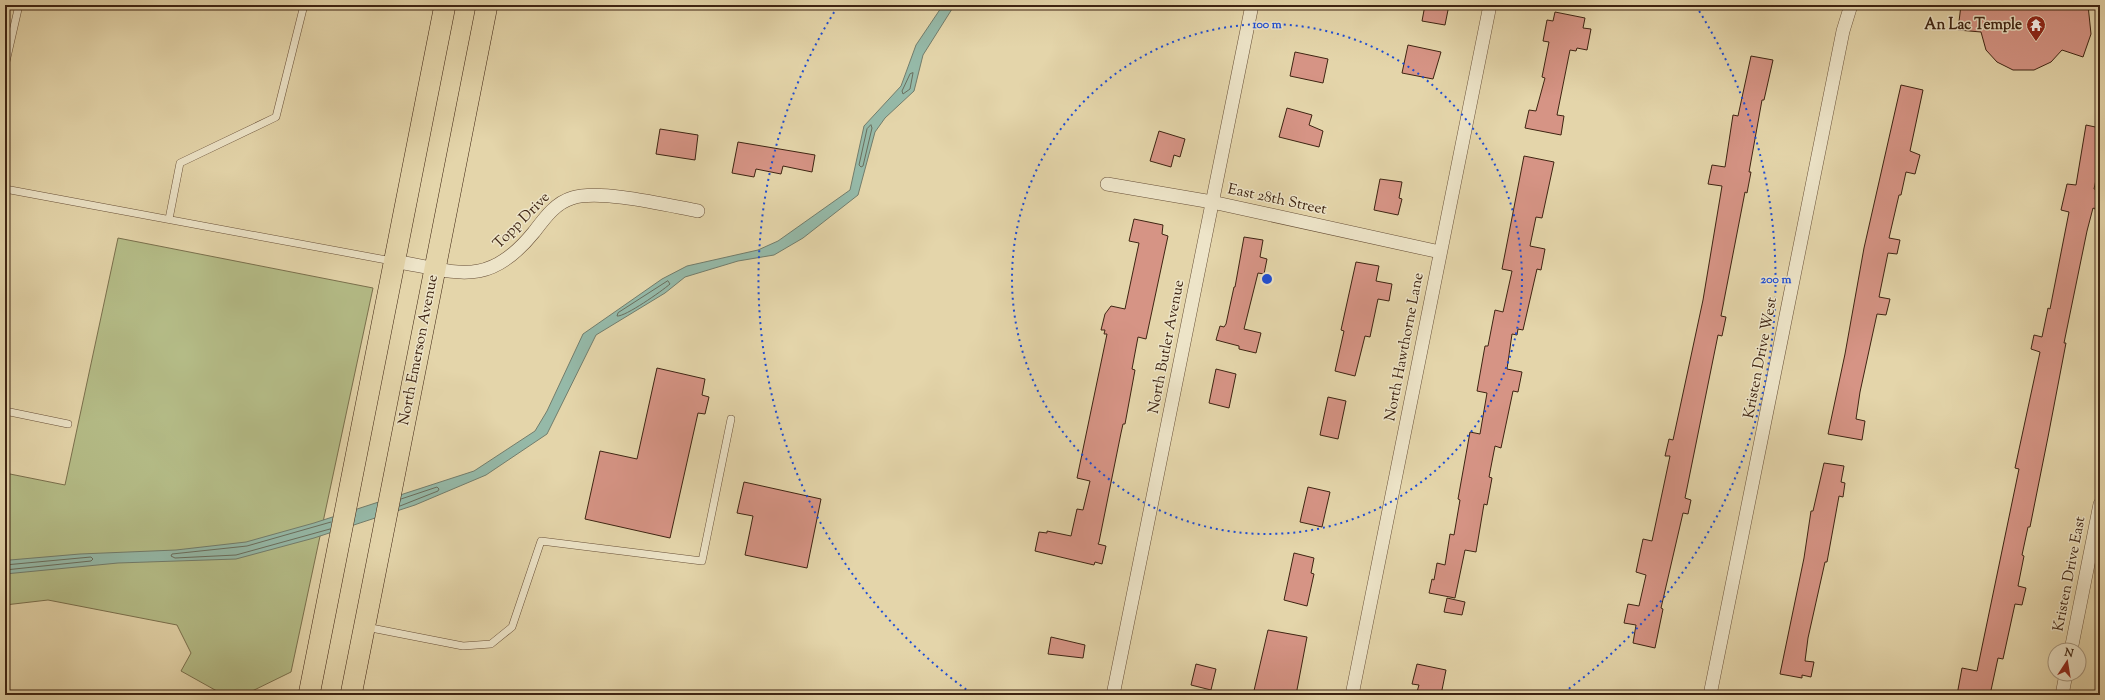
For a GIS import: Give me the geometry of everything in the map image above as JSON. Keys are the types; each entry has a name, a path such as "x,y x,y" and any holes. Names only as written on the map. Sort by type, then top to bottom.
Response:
{"main road":[{"path":"309,695 445,5"},
{"name":"North Emerson Avenue","path":"351,695 487,5"}],"street":[{"name":"North Butler Avenue","path":"1113,695 1252,5"},
{"name":"North Hawthorne Lane","path":"1352,695 1490,5"},
{"name":"Kristen Drive West","path":"1710,695 1842,39 1851,5"},
{"name":"East 28th Street","path":"1107,184 1212,202 1440,252"},
{"name":"Topp Drive","path":"394,261 468,273 480,272 494,268 512,256 555,208 571,198 581,196 602,195 698,210"},
{"name":"Kristen Drive East","path":"2073,642 2100,504"},
{"path":"2062,695 2064,682"}],"lane":[{"path":"5,66 20,5"},
{"path":"169,219 180,163 276,117 304,5"},
{"path":"5,189 394,261"},
{"path":"5,411 68,424"},
{"path":"364,627 463,646 491,644 512,627 541,541 702,561 731,418"}],"green space":[{"path":"118,238 373,288 291,672 244,695 224,695 181,671 191,653 177,625 48,600 5,605 5,473 65,485"}],"water":[{"path":"943,5 956,5 923,55 914,91 885,118 875,132 858,195 803,238 774,255 738,261 685,277 665,293 596,335 547,434 486,475 415,505 314,538 236,559 118,563 5,574 5,562 10,560 80,554 176,550 246,542 314,523 474,471 535,431 547,411 583,334 662,279 687,266 758,250 778,241 850,190 864,126 901,86 916,45"}],"building":[{"path":"1425,5 1449,5 1445,25 1422,21"},
{"name":"An Lac Temple","path":"1961,5 2088,5 2091,34 2083,57 2062,50 2051,62 2034,70 2013,70 1997,62 1986,50 1981,32 1958,30"},
{"path":"1555,12 1585,18 1583,28 1591,29 1587,50 1577,48 1576,51 1570,50 1557,115 1564,116 1561,135 1525,128 1529,110 1536,111 1545,78 1542,77 1549,42 1543,41 1547,20 1553,21"},
{"path":"1408,45 1441,52 1433,79 1402,73"},
{"path":"1295,52 1328,59 1323,83 1290,76"},
{"path":"1751,56 1773,60 1764,100 1762,100 1749,172 1751,172 1747,193 1745,192 1721,316 1726,317 1722,336 1718,335 1685,498 1691,500 1688,514 1683,513 1661,608 1663,609 1655,648 1633,643 1636,625 1624,623 1628,604 1639,606 1646,575 1636,572 1643,539 1652,541 1670,456 1665,456 1669,439 1673,440 1703,300 1722,186 1708,184 1712,165 1725,167 1733,115 1738,116"},
{"path":"1901,85 1923,90 1910,151 1920,155 1915,174 1906,172 1889,238 1900,240 1897,254 1888,253 1879,297 1890,299 1886,315 1877,314 1860,392 1856,419 1865,421 1862,440 1828,434 1845,354 1864,248"},
{"path":"1287,108 1312,115 1309,125 1323,131 1319,147 1279,137"},
{"path":"2086,125 2100,128 2100,161 2094,189 2099,190 2095,209 2093,208 2087,231 2064,343 2066,343 2030,527 2028,527 2022,555 2024,556 2018,586 2026,588 2022,605 2015,604 2003,659 1998,658 1990,695 1957,695 1962,668 1977,671 2019,469 2015,468 2040,352 2031,349 2034,335 2042,337 2048,308 2050,309 2069,212 2061,210 2067,184 2076,185"},
{"path":"660,129 698,135 695,160 656,154"},
{"path":"1159,131 1185,139 1180,157 1174,155 1171,167 1150,161"},
{"path":"738,142 815,155 812,172 783,166 781,174 756,169 754,177 732,173"},
{"path":"1524,156 1554,162 1542,218 1536,217 1530,246 1545,249 1541,270 1537,269 1523,330 1518,329 1517,335 1512,334 1507,369 1522,372 1518,392 1513,391 1501,448 1495,446 1489,477 1492,478 1487,505 1484,504 1476,552 1465,550 1455,598 1429,593 1432,579 1434,580 1437,563 1445,565 1450,534 1454,535 1460,500 1458,499 1470,432 1480,434 1487,393 1477,391 1485,346 1488,346 1495,310 1503,312 1512,271 1502,269"},
{"path":"1380,179 1402,182 1399,198 1402,199 1398,215 1374,210"},
{"path":"1134,219 1163,225 1162,234 1168,236 1146,339 1138,337 1132,369 1135,370 1125,424 1123,424 1098,544 1106,546 1102,564 1095,562 1094,565 1035,551 1039,532 1047,533 1047,531 1071,536 1077,509 1083,510 1090,481 1077,478 1107,334 1104,334 1105,330 1101,330 1105,314 1111,306 1125,309 1139,243 1129,241"},
{"path":"1244,237 1263,240 1260,257 1267,259 1264,274 1258,273 1244,329 1261,333 1256,353 1239,349 1239,346 1216,340 1220,326 1224,327 1226,324 1235,287"},
{"path":"1356,262 1379,266 1376,281 1392,284 1389,301 1378,299 1370,337 1365,336 1355,376 1335,371 1344,331 1341,330"},
{"path":"657,368 705,379 702,395 709,397 705,414 698,413 670,538 585,519 600,451 637,459"},
{"path":"1216,369 1236,374 1229,408 1209,403"},
{"path":"1328,397 1346,401 1338,439 1320,435"},
{"path":"1824,463 1844,466 1841,482 1845,483 1843,497 1839,496 1827,562 1825,562 1808,638 1805,661 1814,662 1811,677 1802,675 1802,678 1780,674 1804,558 1811,511 1813,511"},
{"path":"744,482 821,499 807,568 745,555 753,516 737,513"},
{"path":"1308,487 1330,492 1322,527 1300,522"},
{"path":"1294,553 1314,558 1311,573 1314,574 1307,606 1284,600"},
{"path":"1447,598 1465,602 1462,615 1444,612"},
{"path":"1268,630 1307,637 1296,695 1253,695"},
{"path":"1051,637 1085,645 1083,658 1048,654"},
{"path":"1196,664 1216,669 1211,690 1191,685"},
{"path":"1417,664 1446,670 1441,695 1416,695 1419,685 1412,684"}],"place":[{"name":"An Lac Temple","path":"2036,42"}]}
